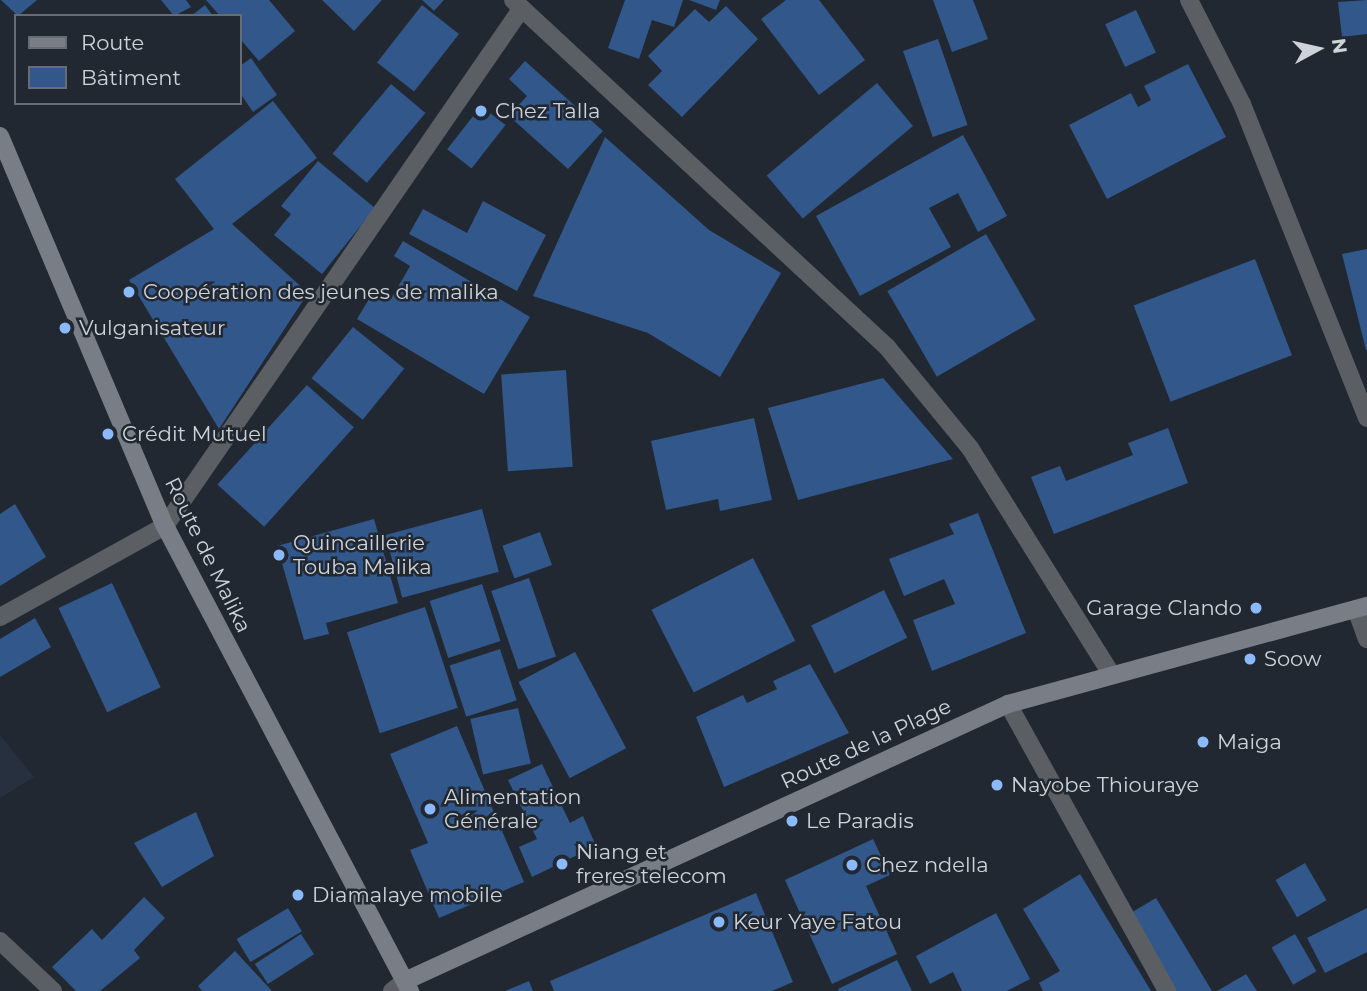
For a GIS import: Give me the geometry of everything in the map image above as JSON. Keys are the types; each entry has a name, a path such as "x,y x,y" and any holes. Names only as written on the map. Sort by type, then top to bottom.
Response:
{"main road":[{"name":"Route de Malika","path":"0,136 165,526 404,988"},
{"name":"Route de la Plage","path":"404,988 1008,704 1110,672 1362,608"}],"street":[{"path":"1189,0 1242,104 1367,418"},
{"path":"0,617 165,526 518,4 887,347 970,448 1110,672"},
{"path":"1362,608 1367,639"},
{"path":"1008,704 1167,991"},
{"path":"0,941 53,991"}],"shaded area":[{"path":"0,735 34,777 0,798"}],"building":[{"path":"1,0 37,0 20,14 16,14"},
{"path":"161,0 186,0 191,7 178,14 172,14"},
{"path":"206,0 269,0 295,31 259,61 242,41 242,14 218,14"},
{"path":"322,0 382,0 354,31"},
{"path":"422,0 444,0 434,11"},
{"path":"625,0 683,0 674,27 652,20 639,59 608,48"},
{"path":"689,0 720,0 716,10"},
{"path":"786,0 819,0 865,60 819,95 761,19"},
{"path":"933,0 973,0 988,39 952,52"},
{"path":"1367,0 1367,34 1342,37 1338,2"},
{"path":"205,5 212,14 194,14"},
{"path":"422,5 459,34 414,91 377,63"},
{"path":"726,6 758,39 682,117 648,85 662,71 648,56 695,9 709,22"},
{"path":"1136,10 1156,53 1125,67 1105,24"},
{"path":"938,39 968,125 933,137 903,51"},
{"path":"251,58 277,95 253,112 242,96 242,65"},
{"path":"525,61 603,131 568,169 509,116 527,96 509,79"},
{"path":"1188,64 1226,137 1107,199 1069,125 1131,93 1138,107 1151,100 1144,86"},
{"path":"877,83 913,126 803,218 767,176"},
{"path":"391,84 425,113 367,183 333,154"},
{"path":"273,101 317,158 232,224 308,293 219,429 129,280 214,229 175,179"},
{"path":"481,106 505,125 472,168 447,149"},
{"path":"963,135 1007,216 978,232 958,193 929,208 951,247 860,296 816,216"},
{"path":"605,137 709,230 781,273 720,377 648,333 533,296"},
{"path":"318,161 375,208 322,274 274,235 291,214 281,206"},
{"path":"483,201 546,235 517,291 409,234 423,209 467,233"},
{"path":"986,234 1036,320 937,377 887,291"},
{"path":"403,241 530,317 484,394 357,319 375,289 391,299 410,266 394,256"},
{"path":"1367,249 1367,350 1366,350 1342,254"},
{"path":"1255,259 1292,355 1171,402 1134,306"},
{"path":"353,327 404,369 363,420 311,378"},
{"path":"566,370 573,467 508,471 501,375"},
{"path":"883,378 953,459 798,500 768,408"},
{"path":"307,385 354,427 264,527 217,485"},
{"path":"754,418 772,500 720,511 718,499 666,510 651,441"},
{"path":"1168,428 1188,483 1054,534 1031,477 1060,466 1066,481 1133,455 1128,443"},
{"path":"15,504 46,557 0,586 0,514"},
{"path":"482,509 499,572 402,598 385,535"},
{"path":"978,513 1026,633 932,671 913,620 955,604 944,579 904,596 889,559 954,534 949,524"},
{"path":"374,519 398,603 326,623 329,634 304,640 277,546"},
{"path":"540,532 552,565 514,579 502,546"},
{"path":"753,558 795,641 694,693 651,610"},
{"path":"529,578 556,656 518,670 491,591"},
{"path":"112,583 161,687 107,712 59,608"},
{"path":"482,584 501,641 448,658 430,601"},
{"path":"884,590 907,638 834,673 811,626"},
{"path":"425,607 458,708 380,733 347,632"},
{"path":"35,618 51,647 0,677 0,639"},
{"path":"500,649 517,700 466,717 450,665"},
{"path":"575,652 626,748 570,778 518,682"},
{"path":"810,664 849,733 724,787 696,717 743,695 747,703 777,689 773,681"},
{"path":"518,708 531,764 483,775 470,719"},
{"path":"457,726 524,882 439,918 410,850 428,843 390,754"},
{"path":"542,764 570,823 583,816 596,846 532,877 519,847 537,839 508,780"},
{"path":"196,812 214,856 162,887 134,843"},
{"path":"873,839 890,875 866,886 897,954 832,984 785,880"},
{"path":"1305,863 1326,900 1297,917 1276,880"},
{"path":"1080,874 1151,991 1043,991 1039,983 1060,971 1023,909"},
{"path":"756,893 793,982 772,991 554,991 550,981"},
{"path":"144,897 165,918 134,950 140,958 100,991 76,991 52,967 92,929 102,940"},
{"path":"1156,898 1212,991 1176,991 1129,914"},
{"path":"288,908 302,931 250,962 237,939"},
{"path":"1367,908 1367,952 1325,973 1307,938"},
{"path":"996,913 1030,979 1007,991 962,991 953,972 930,984 916,956"},
{"path":"301,934 314,954 268,984 255,964"},
{"path":"1295,934 1316,971 1293,985 1272,947"},
{"path":"235,951 272,991 202,991 198,986"},
{"path":"897,960 912,991 839,991 838,989"},
{"path":"1246,974 1257,991 1217,991"},
{"path":"529,981 533,991 505,991"}],"place":[{"name":"Chez Talla","path":"481,111"},
{"name":"Coopération des jeunes de malika","path":"129,292"},
{"name":"Vulganisateur","path":"65,328"},
{"name":"Crédit Mutuel","path":"108,434"},
{"name":"Quincaillerie Touba Malika","path":"279,555"},
{"name":"Garage Clando","path":"1256,608"},
{"name":"Soow","path":"1250,659"},
{"name":"Maiga","path":"1203,742"},
{"name":"Nayobe Thiouraye","path":"997,785"},
{"name":"Alimentation Générale","path":"430,809"},
{"name":"Le Paradis","path":"792,821"},
{"name":"Niang et freres telecom","path":"562,864"},
{"name":"Chez ndella","path":"852,865"},
{"name":"Diamalaye mobile","path":"298,895"},
{"name":"Keur Yaye Fatou","path":"719,922"}]}
